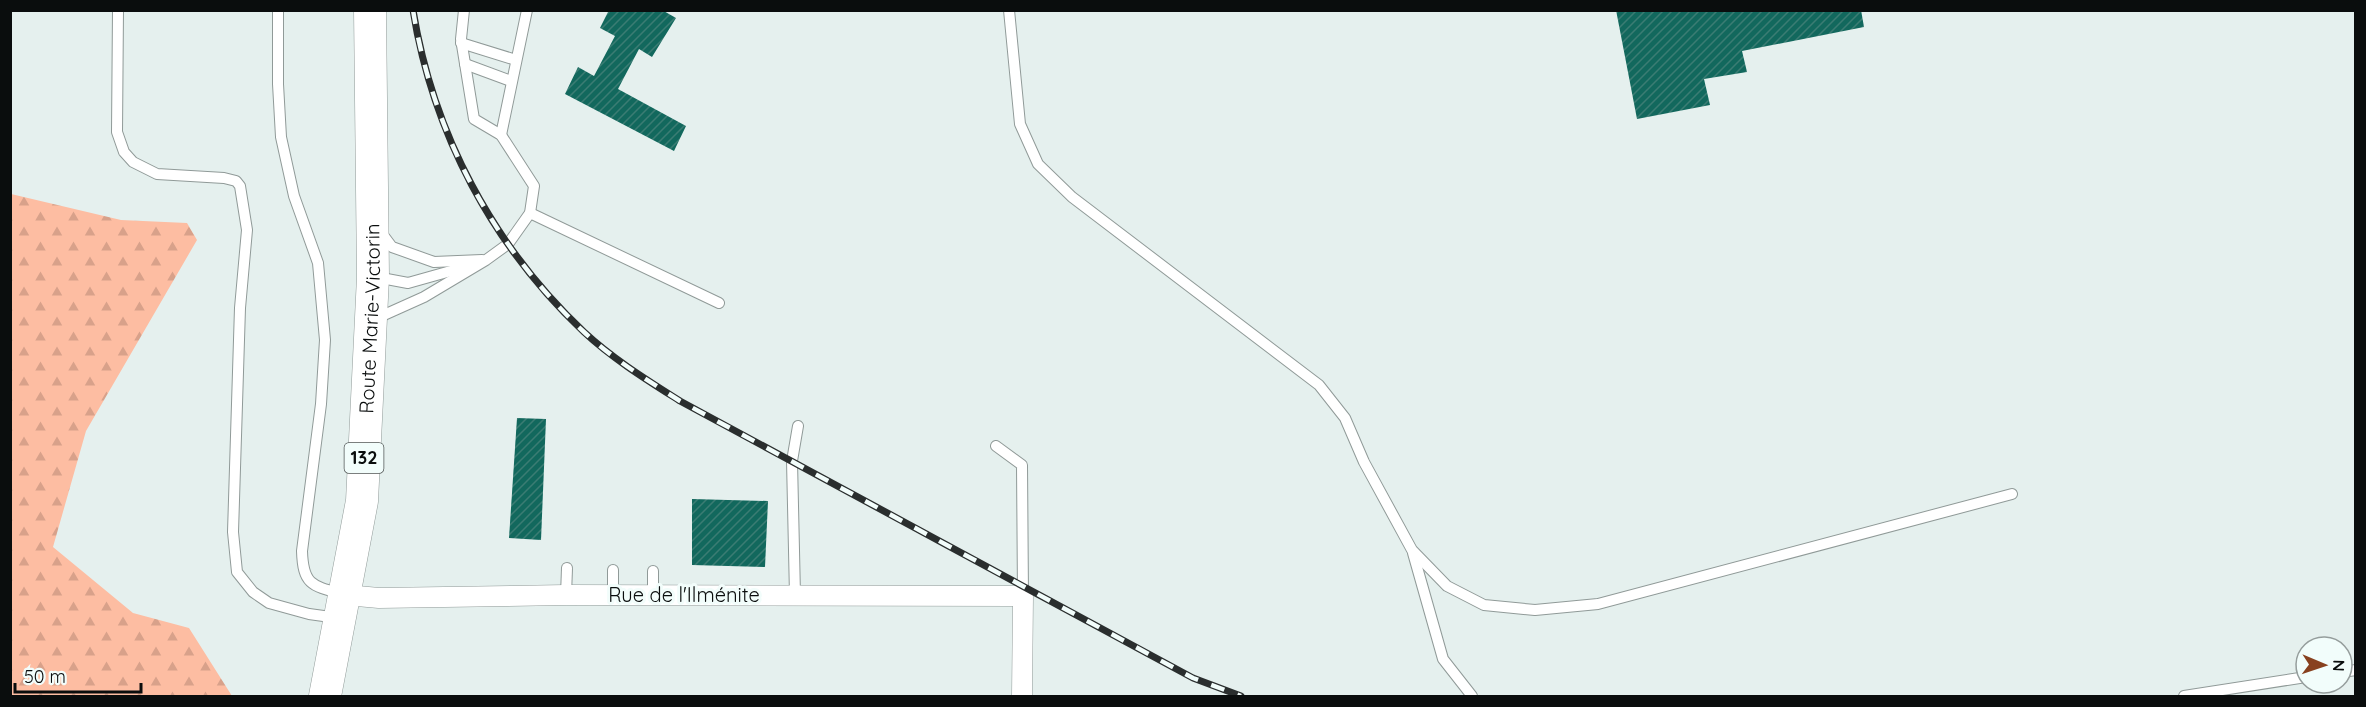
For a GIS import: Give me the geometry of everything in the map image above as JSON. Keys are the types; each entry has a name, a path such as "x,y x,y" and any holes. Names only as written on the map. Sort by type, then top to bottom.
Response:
{"main road":[{"name":"Route Marie-Victorin","path":"326,696 362,501 373,277 370,10"}],"street":[{"name":"Rue de l'Ilménite","path":"344,607 379,598 566,595 1023,596"},
{"path":"1022,696 1023,596"}],"lane":[{"path":"118,10 117,132 124,152 133,162 157,174 224,178 236,181 240,186 247,230 240,308 234,520 237,572 253,592 269,603 309,614 344,607"},
{"path":"278,10 280,137 294,196 318,263 325,340 321,404 303,551 303,570 310,582 344,607"},
{"path":"372,320 424,297 486,260 508,244 530,213 534,186 501,135 474,119 462,43 464,10"},
{"path":"501,135 527,10"},
{"path":"1009,10 1020,124 1038,164 1072,197 1319,385 1345,418 1364,462 1412,550 1443,659 1472,696"},
{"path":"462,43 516,60"},
{"path":"465,64 512,81"},
{"path":"372,203 380,230 392,247 435,262 486,260"},
{"path":"530,213 719,303"},
{"path":"373,277 408,283 426,280 486,260"},
{"path":"795,595 792,461 798,426"},
{"path":"996,446 1022,465 1023,596"},
{"path":"1412,550 1447,586 1484,605 1535,610 1598,604 2012,494"},
{"path":"566,595 567,568"},
{"path":"613,570 613,595"},
{"path":"653,571 653,595"},
{"path":"2184,696 2294,679"}],"green space":[{"path":"11,194 121,220 187,223 197,240 86,431 53,547 133,613 189,628 232,696 11,696"}],"building":[{"path":"609,10 662,10 676,18 652,57 639,49 618,89 686,126 674,151 565,94 578,67 594,76 615,36 600,28"},
{"path":"1616,10 1861,10 1864,27 1742,51 1747,72 1704,79 1710,105 1637,119"},
{"path":"517,418 546,419 541,540 509,538"},
{"path":"692,499 768,501 765,567 692,565"}],"railway":[{"path":"413,10 422,56 435,101 472,185 495,225 522,263 551,299 595,342 630,369 680,401 1193,678 1241,696"}]}
